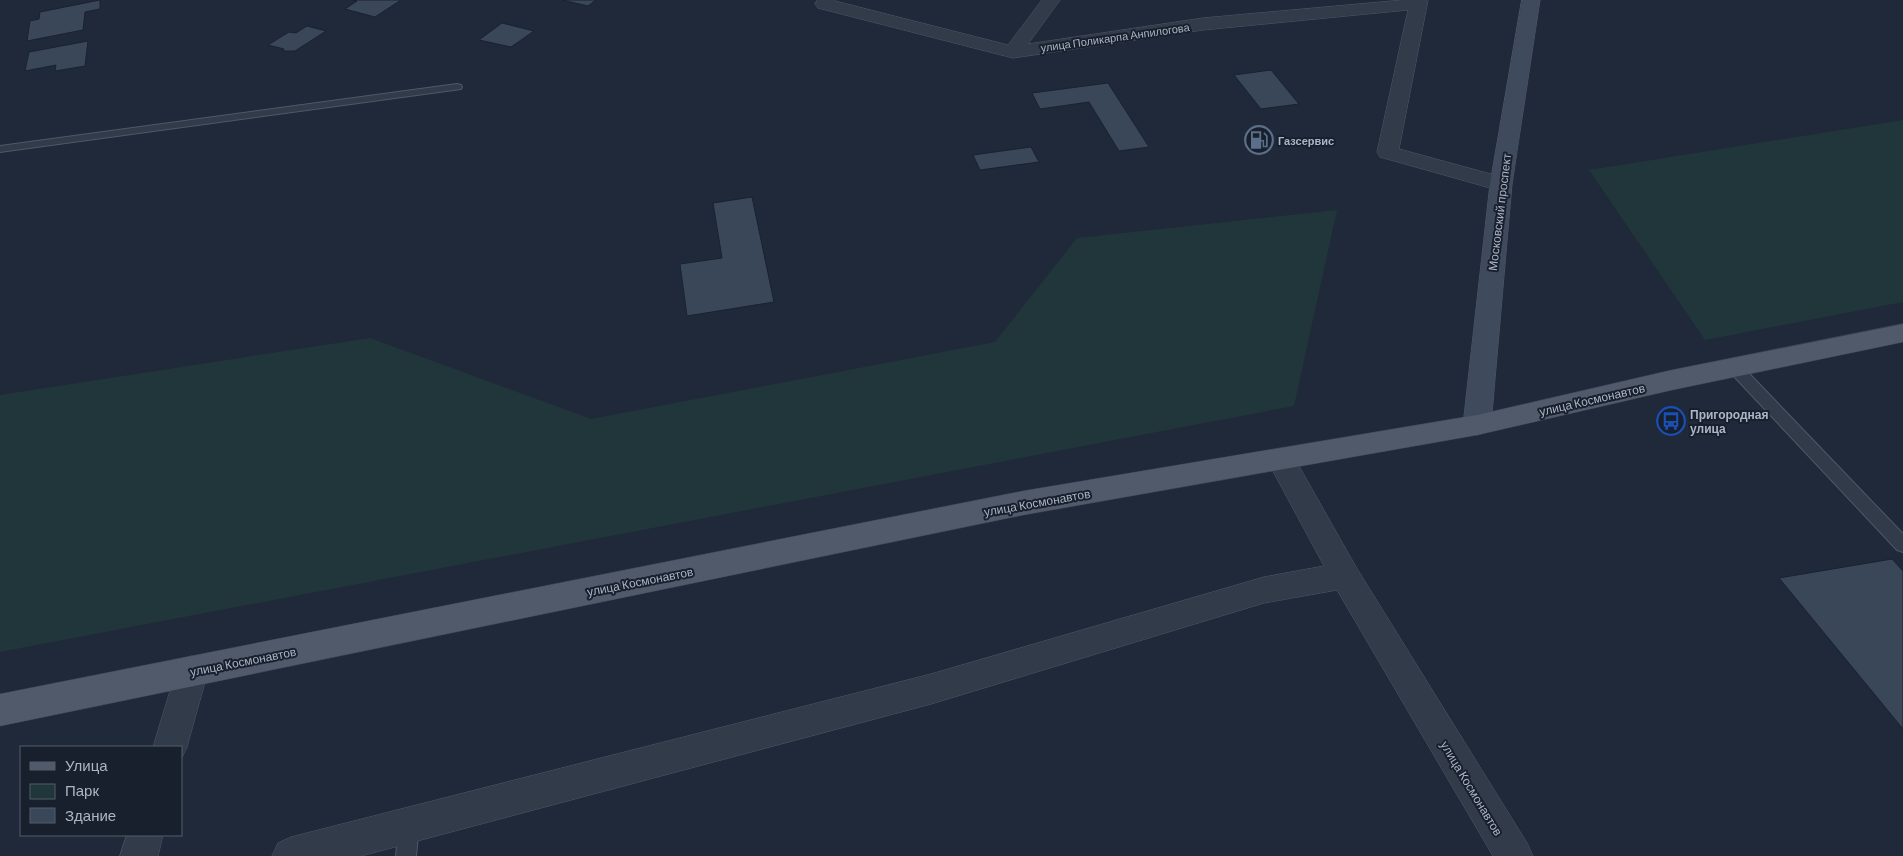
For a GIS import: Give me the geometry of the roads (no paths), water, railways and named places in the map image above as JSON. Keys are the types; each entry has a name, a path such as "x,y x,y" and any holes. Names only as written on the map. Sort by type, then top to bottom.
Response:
{"main road":[{"name":"Московский проспект","path":"1478,425 1501,184 1531,0"},
{"name":"улица Космонавтов","path":"0,710 1023,504 1478,425 1734,367 1903,333"}],"street":[{"name":"улица Поликарпа Анпилогова","path":"827,0 824,4 1014,52 1203,24 1418,2"},
{"path":"1014,52 1051,0"},
{"path":"1418,2 1388,152 1501,184"},
{"name":"улица Космонавтов","path":"1281,460 1345,576 1514,856"},
{"path":"291,856 408,840 931,689 1264,590 1345,576"},
{"path":"170,746 192,671"},
{"path":"139,856 145,836"}],"lane":[{"path":"0,149 457,87"},
{"path":"1734,367 1903,545"}],"place":[{"name":"Газсервис","path":"1259,140"},
{"name":"Пригородная улица","path":"1671,421"}]}
